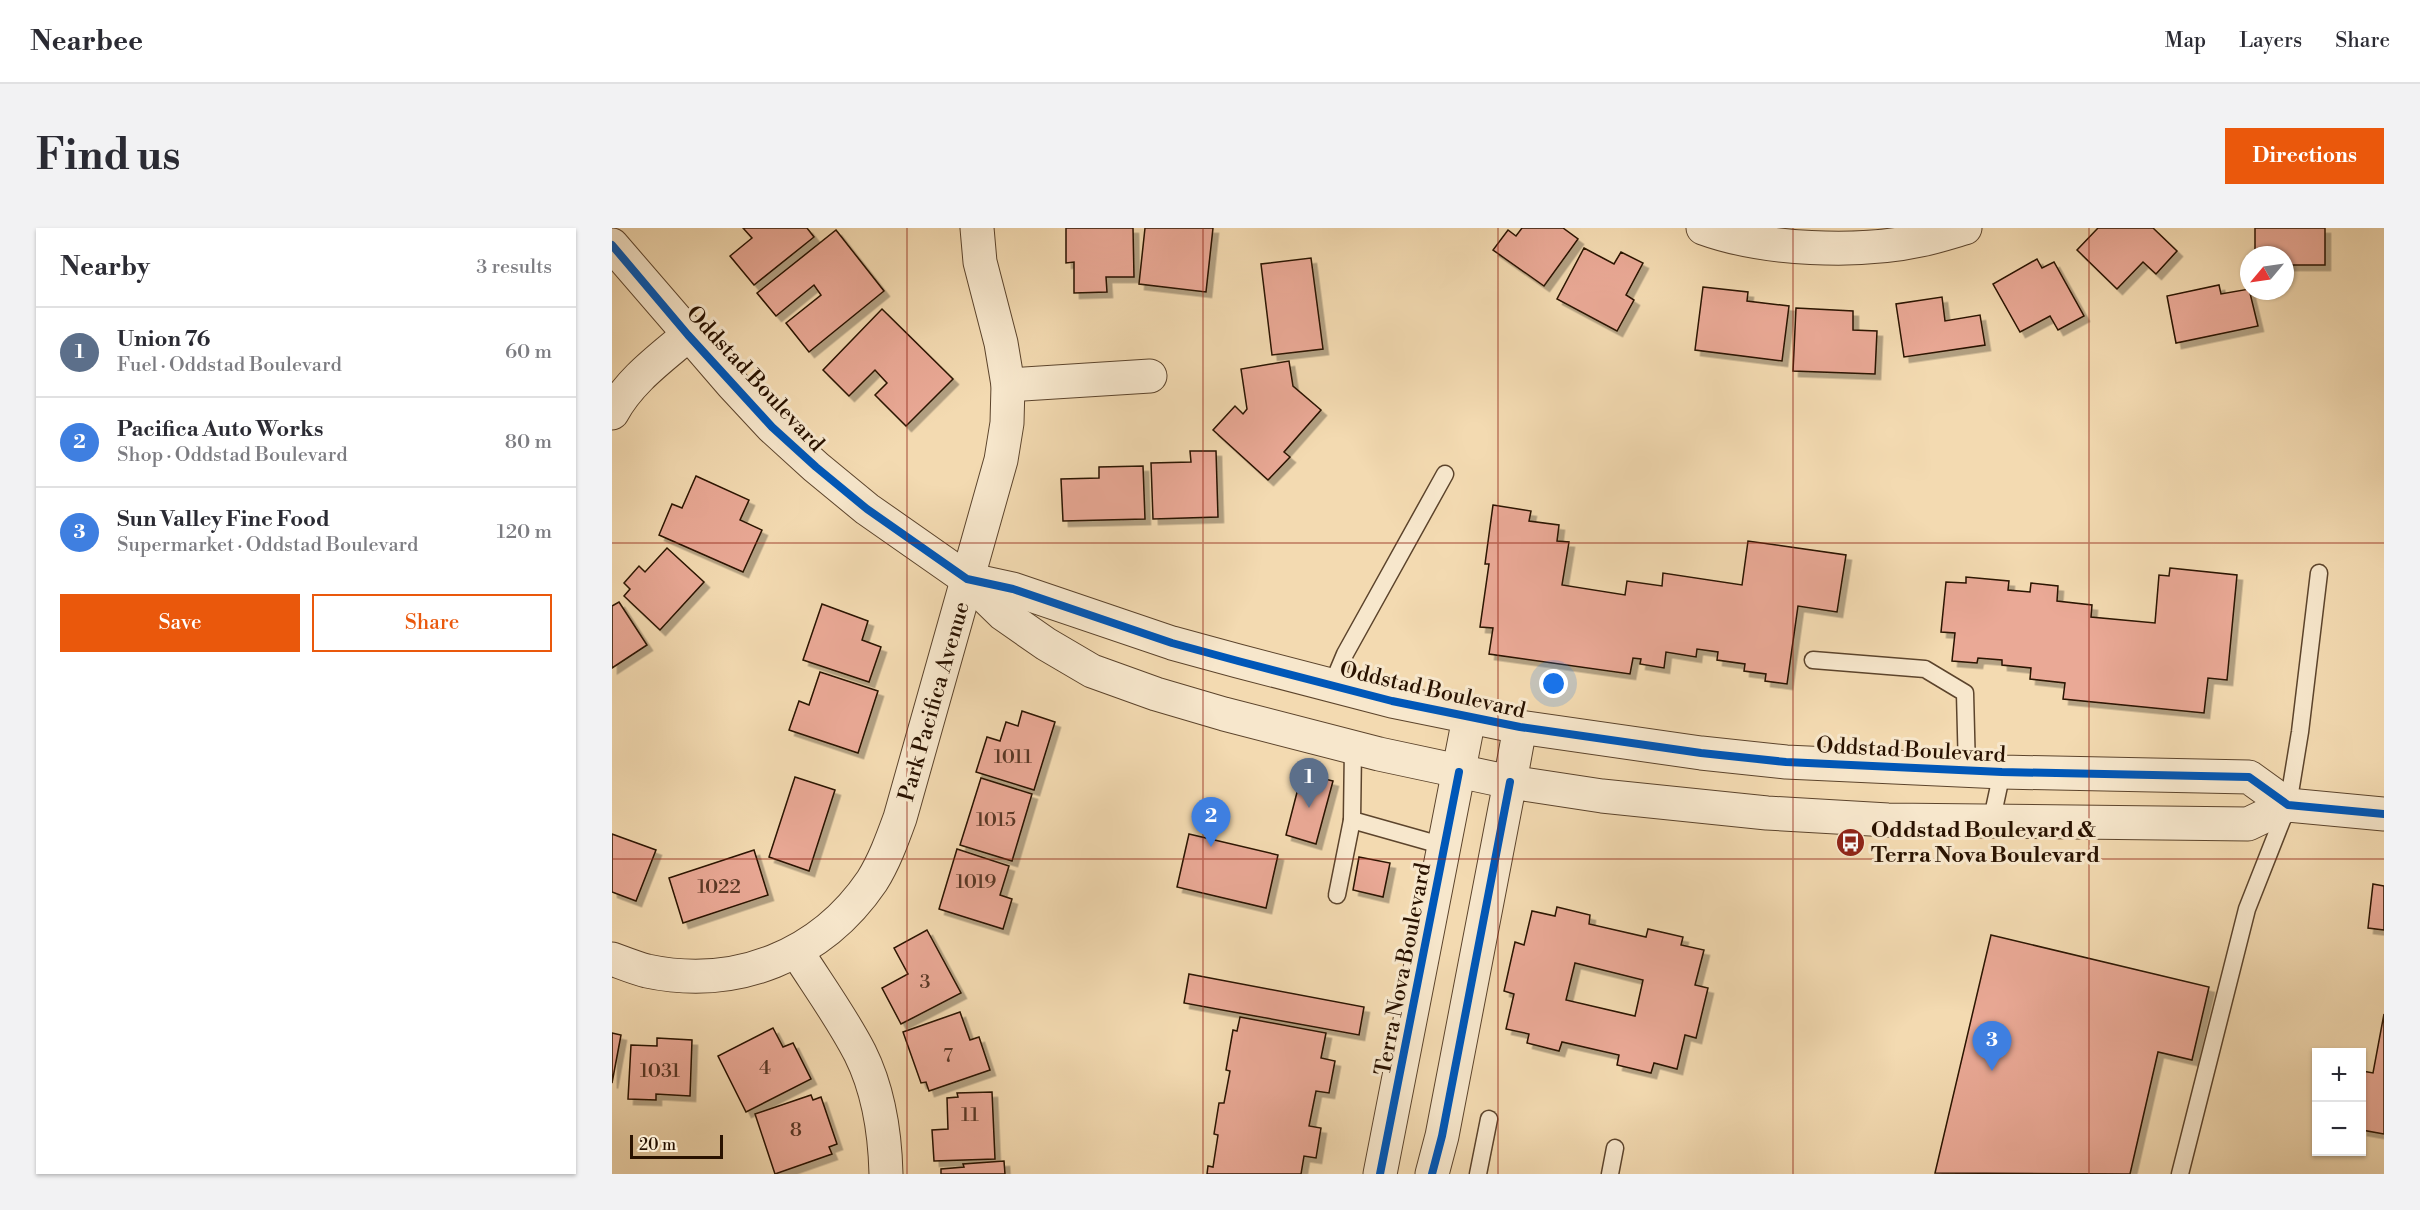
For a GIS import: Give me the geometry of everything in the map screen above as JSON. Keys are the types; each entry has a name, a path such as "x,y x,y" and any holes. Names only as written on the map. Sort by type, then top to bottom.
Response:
{"street":[{"name":"Park Pacifica Avenue","path":"612,958 646,970 686,977 725,975 762,966 797,952 825,934 849,910 872,880 888,851 900,818 1001,460 1007,423 1008,385 1001,343 980,262 977,228"},
{"path":"1703,228 1763,242 1822,248 1871,247 1921,240 1965,228"},
{"name":"Oddstad Boulevard","path":"612,245 688,335 772,427 875,516 967,579 1003,614 1046,644 1092,671 1156,694 1353,748 1459,772 1624,799 1767,813 1877,820 1991,823 2248,824 2288,805 2249,777 1889,768 1722,756 1520,727 1469,718 1332,685 1172,643 1013,589 967,579"},
{"path":"612,413 621,396 642,374 688,335"},
{"path":"1008,385 1150,376"},
{"name":"Terra Nova Boulevard","path":"1380,1174 1469,718"},
{"path":"1432,1174 1442,1136 1520,727"},
{"path":"2288,805 2384,814"},
{"path":"797,952 861,1055 876,1096 883,1128 886,1174"}],"lane":[{"path":"1332,685 1345,654 1445,474"},
{"path":"2180,1174 2247,909 2288,805 2300,732 2319,573"},
{"path":"1813,660 1925,669 1965,693 1967,771"},
{"path":"1337,895 1352,820 1353,748"},
{"path":"1991,823 2002,772"},
{"path":"1352,820 1444,846"},
{"path":"1478,1174 1489,1119"},
{"path":"1610,1174 1615,1148"}],"building":[{"path":"743,228 807,228 814,237 754,285 730,256 752,238"},
{"path":"1066,228 1133,228 1134,277 1106,277 1107,292 1074,293 1074,262 1066,263"},
{"path":"1145,228 1213,228 1206,292 1139,284"},
{"path":"1522,228 1563,228 1578,239 1544,286 1493,250 1508,230 1516,236"},
{"path":"2098,228 2153,228 2177,251 2156,274 2143,262 2117,289 2077,250"},
{"path":"2255,228 2325,228 2325,265 2294,265 2294,246 2255,246"},
{"path":"836,230 884,291 809,352 786,323 821,295 814,285 776,316 757,293"},
{"path":"1584,248 1614,264 1621,252 1643,263 1626,295 1634,300 1617,331 1557,299"},
{"path":"1311,258 1323,349 1272,355 1261,264"},
{"path":"2037,259 2042,268 2054,262 2084,316 2058,330 2050,316 2020,332 1993,284"},
{"path":"2219,285 2221,294 2240,291 2240,300 2252,300 2258,326 2176,343 2167,296"},
{"path":"1703,287 1748,292 1747,301 1789,306 1782,361 1695,350"},
{"path":"1942,297 1945,321 1980,315 1985,345 1904,357 1896,304"},
{"path":"1796,308 1853,311 1853,330 1877,331 1875,374 1793,371"},
{"path":"882,309 953,379 906,426 875,395 887,383 875,370 849,396 823,370"},
{"path":"1289,361 1293,386 1321,410 1284,452 1290,457 1268,480 1213,430 1235,406 1243,414 1247,409 1241,369"},
{"path":"1190,451 1216,451 1218,517 1153,519 1151,463 1191,462"},
{"path":"1143,466 1145,519 1063,521 1061,479 1099,478 1099,467"},
{"path":"696,476 749,500 740,520 762,530 743,572 659,535 672,504 682,508"},
{"path":"1493,505 1531,511 1529,521 1559,525 1557,541 1569,542 1562,585 1625,595 1627,581 1662,586 1663,573 1742,585 1748,541 1846,555 1837,612 1798,606 1787,684 1765,681 1766,674 1744,671 1745,664 1717,660 1718,652 1697,649 1696,657 1666,652 1664,668 1640,664 1641,659 1633,658 1630,674 1489,654 1493,628 1480,627 1489,564 1485,564"},
{"path":"667,548 704,582 660,630 624,596 630,589 624,583 639,566 645,572"},
{"path":"2170,568 2237,575 2227,680 2208,678 2204,713 2063,699 2065,683 2030,679 2031,668 2002,665 2002,660 1978,658 1977,663 1952,661 1955,633 1941,632 1946,582 1966,583 1966,577 2009,581 2008,590 2030,592 2031,583 2058,586 2057,601 2092,605 2091,617 2155,623 2159,575 2169,576"},
{"path":"619,602 647,645 612,668 612,606"},
{"path":"822,604 868,621 862,640 881,647 869,682 803,660"},
{"path":"820,672 878,691 858,753 789,730 799,701 809,705"},
{"path":"1022,711 1055,722 1034,790 976,772 987,737 1000,741 1006,722 1018,726"},
{"path":"1302,773 1333,781 1316,844 1286,835"},
{"path":"795,777 835,790 809,871 769,857"},
{"path":"981,778 1032,794 1012,861 960,845"},
{"path":"612,834 656,850 636,901 612,892"},
{"path":"1189,834 1278,855 1266,908 1177,887"},
{"path":"957,849 1009,866 1000,895 1012,899 1003,929 939,909"},
{"path":"754,850 768,895 683,923 669,878"},
{"path":"1359,857 1390,863 1383,897 1353,890"},
{"path":"2373,884 2384,886 2384,930 2368,928"},
{"path":"1557,907 1590,915 1589,924 1646,937 1648,929 1683,937 1681,945 1704,950 1695,985 1708,988 1696,1038 1685,1035 1677,1069 1654,1063 1651,1073 1617,1065 1619,1055 1562,1042 1559,1051 1527,1043 1529,1034 1506,1029 1514,994 1504,991 1515,942 1524,945 1532,911 1555,916","holes":["1575,963 1643,980 1635,1016 1566,1000"]},
{"path":"927,930 961,993 901,1024 882,988 908,974 894,948"},
{"path":"1991,935 2209,987 2192,1060 2158,1052 2130,1174 1935,1173"},
{"path":"1189,974 1364,1007 1359,1035 1184,1003"},
{"path":"960,1012 970,1040 979,1037 990,1070 929,1091 926,1082 921,1083 903,1032"},
{"path":"2384,1014 2384,1134 2366,1131 2366,1072 2373,1073"},
{"path":"1240,1017 1326,1033 1321,1058 1335,1061 1329,1093 1316,1091 1309,1126 1321,1128 1316,1158 1304,1156 1301,1174 1207,1174 1208,1166 1213,1167 1218,1135 1214,1134 1219,1103 1224,1103 1230,1071 1226,1070 1233,1030 1237,1031"},
{"path":"773,1028 783,1047 793,1043 811,1079 746,1112 718,1056"},
{"path":"612,1033 621,1035 612,1083"},
{"path":"657,1038 692,1040 690,1096 656,1094 656,1100 628,1099 631,1045 657,1046"},
{"path":"992,1092 995,1159 934,1161 932,1130 948,1129 947,1098 958,1097 957,1093"},
{"path":"811,1095 813,1100 821,1097 837,1144 829,1147 832,1154 775,1174 755,1114"},
{"path":"1004,1161 1005,1174 941,1174 941,1169 964,1167 963,1164"}],"cycle path":[{"path":"612,245 688,335 772,427 867,509 967,579 1013,589 1172,643 1238,661 1392,701 1520,727 1701,753 1786,762 2002,772 2249,777 2288,805 2384,814"},
{"path":"1380,1174 1459,772"},
{"path":"1432,1174 1442,1136 1510,782"}],"place":[{"name":"Union 76","path":"1309,808"},
{"name":"Oddstad Boulevard & Terra Nova Boulevard","path":"1850,842"},
{"name":"Pacifica Auto Works","path":"1211,847"},
{"name":"Sun Valley Fine Food","path":"1992,1071"}]}
